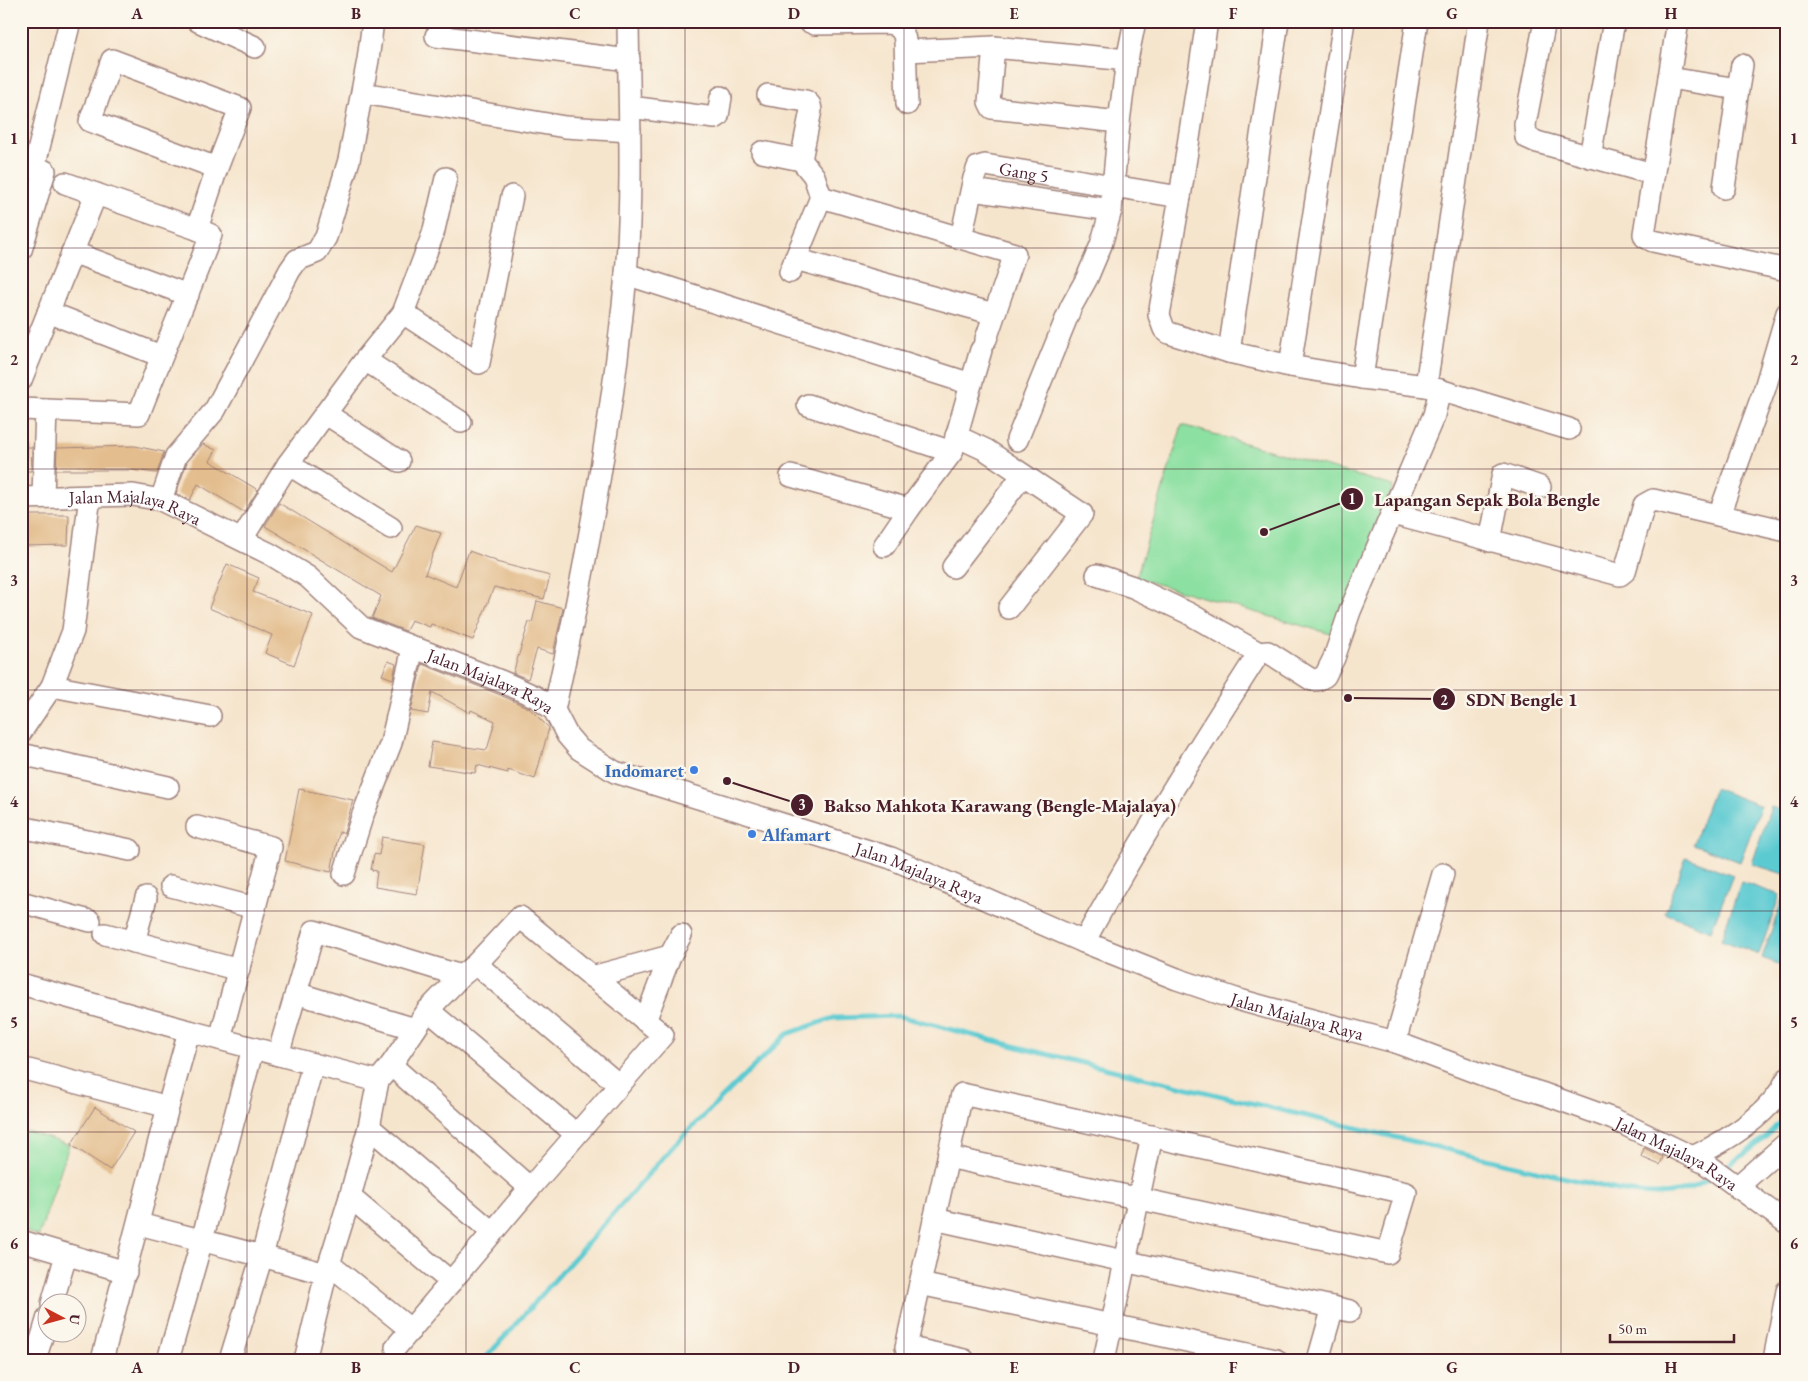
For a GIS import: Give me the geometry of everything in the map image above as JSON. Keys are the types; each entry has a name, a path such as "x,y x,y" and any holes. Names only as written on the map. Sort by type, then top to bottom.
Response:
{"street":[{"path":"46,115 70,21"},
{"path":"23,237 45,171 28,166 46,115 84,21"},
{"path":"198,21 255,47"},
{"path":"161,500 176,456 215,410 290,270 297,260 317,252 326,237 349,160 373,21"},
{"path":"554,710 582,581 607,436 626,274 630,198 628,21"},
{"path":"808,21 815,24 873,22 890,23 899,26 904,33 906,51 907,104"},
{"path":"1017,440 1071,307 1087,278 1101,245 1111,210 1119,122 1127,60 1135,21"},
{"path":"1208,21 1160,308 1160,322 1164,329 1168,333 1229,352 1290,366 1433,388 1569,429"},
{"path":"1229,352 1278,21"},
{"path":"1290,366 1344,21"},
{"path":"1362,378 1417,21"},
{"path":"1098,576 1133,587 1188,613 1259,653 1268,652 1312,680 1325,676 1334,658 1350,611 1434,415 1433,388 1479,21"},
{"path":"1545,21 1525,124 1525,134 1528,139 1653,174"},
{"path":"1590,157 1614,21"},
{"path":"1678,21 1644,234 1647,239 1787,270"},
{"path":"436,36 629,60"},
{"path":"906,51 994,47 1127,60"},
{"path":"994,47 989,102 992,108 1119,122"},
{"path":"197,229 217,168 240,108 112,60 90,121 217,168"},
{"path":"1724,188 1742,65"},
{"path":"1669,78 1738,89"},
{"path":"362,93 565,127 630,132"},
{"path":"768,95 806,101 810,104 811,110 801,160"},
{"path":"630,107 715,118 718,116 721,97"},
{"path":"762,152 801,160 814,176 821,197 792,266 994,314"},
{"name":"Gang 5","path":"961,238 978,168 985,165 1114,187"},
{"path":"242,539 288,464 365,360 403,313 433,234 446,178"},
{"path":"21,409 139,414 211,235 64,183"},
{"path":"1114,187 1180,197"},
{"path":"972,190 1111,210"},
{"path":"21,380 96,194"},
{"path":"403,313 479,363 512,196"},
{"path":"821,197 897,221 1015,254 971,384 954,444 884,546"},
{"path":"72,252 188,295"},
{"path":"626,274 971,384"},
{"path":"48,312 161,356"},
{"path":"1719,515 1764,388 1787,313"},
{"path":"365,360 461,422"},
{"path":"808,405 954,444 986,450 1082,514 1009,608"},
{"path":"43,496 46,410"},
{"path":"326,414 399,462"},
{"path":"288,464 390,528"},
{"path":"1490,541 1502,474 1540,487"},
{"path":"953,567 1023,475"},
{"path":"792,476 909,509"},
{"name":"Jalan Majalaya Raya","path":"21,498 133,495 161,500 242,539 308,577 361,626 522,690 554,710 567,735 579,749 615,772 891,858 1084,942 1177,979 1236,999 1395,1042 1483,1075 1544,1094 1613,1119 1699,1160 1787,1223"},
{"path":"21,732 52,686 73,631 90,496"},
{"path":"1392,514 1620,575 1625,572 1642,508 1648,502 1657,500 1787,531"},
{"path":"344,874 362,817 391,743 413,648"},
{"path":"1084,942 1130,858 1259,653"},
{"path":"52,686 210,716"},
{"path":"21,754 168,787"},
{"path":"21,827 130,850"},
{"path":"197,827 271,847 220,1040"},
{"path":"1395,1042 1443,874"},
{"path":"171,886 255,908"},
{"path":"134,942 146,898"},
{"path":"21,902 134,942 238,970"},
{"path":"305,1360 328,1269 384,1073 428,1010 520,917 662,1035 492,1232 396,1347"},
{"path":"278,1055 314,931 469,970 619,1085"},
{"path":"645,1020 670,956 681,935"},
{"path":"592,977 670,956"},
{"path":"21,984 313,1064 384,1073 530,1188"},
{"path":"296,993 416,1029"},
{"path":"428,1010 576,1134"},
{"path":"102,1360 188,1031"},
{"path":"168,1360 253,1048"},
{"path":"230,1360 262,1256 313,1064"},
{"path":"21,1068 168,1107"},
{"path":"1699,1160 1754,1118 1783,1088 1787,1079"},
{"path":"948,1157 1388,1253 1406,1193 962,1094 934,1219 906,1348 964,1360"},
{"path":"369,1127 492,1232"},
{"path":"1104,1360 1152,1136"},
{"path":"1733,1184 1787,1143"},
{"path":"350,1196 451,1282"},
{"path":"934,1219 1342,1309 1318,1360"},
{"path":"139,1224 262,1256 328,1269 411,1330"},
{"path":"21,1240 126,1272"},
{"path":"55,1294 66,1254"},
{"path":"920,1284 1276,1360"},
{"path":"1774,1360 1787,1291"},
{"path":"35,1360 40,1344"}],"green space":[{"path":"1182,425 1393,486 1341,637 1136,578"},
{"path":"21,1129 69,1145 39,1236 21,1230"}],"water":[{"path":"1714,788 1761,806 1740,862 1693,844"},
{"path":"1771,807 1787,812 1787,875 1752,864"},
{"path":"1686,857 1733,875 1711,931 1665,913"},
{"path":"1741,882 1780,895 1759,954 1721,940"},
{"path":"1782,900 1787,901 1787,967 1762,958"}],"building":[{"path":"203,444 216,450 210,461 258,490 244,512 198,484 190,500 176,494 187,462"},
{"path":"135,446 164,452 157,473 131,470 56,470 57,448"},
{"path":"21,447 32,447 31,471 21,471"},
{"path":"279,503 392,572 416,525 441,533 425,574 456,587 469,551 496,562 550,576 544,599 494,587 473,640 431,624 430,627 411,620 406,631 372,618 381,596 265,526"},
{"path":"21,515 69,515 68,545 21,546"},
{"path":"227,564 259,578 253,592 313,615 294,665 265,653 272,635 209,608"},
{"path":"537,601 563,608 553,654 537,649 528,679 513,673 529,622 532,623"},
{"path":"388,661 396,664 393,679 382,675"},
{"path":"422,664 529,708 549,728 535,779 508,770 508,773 477,765 475,773 428,766 432,742 487,750 495,721 471,710 470,713 432,692 428,714 411,711"},
{"path":"299,789 353,800 344,833 339,832 331,872 285,861"},
{"path":"382,837 425,844 417,894 375,887 377,871 371,870 374,854 379,855"},
{"path":"95,1107 134,1132 110,1170 71,1145"},
{"path":"1644,1148 1663,1157 1660,1165 1641,1157"}],"waterway":[{"path":"484,1360 675,1144 787,1034 833,1018 899,1016 1037,1052 1617,1190 1667,1194 1690,1188 1713,1176"},
{"path":"1722,1170 1765,1137 1787,1113"}],"place":[{"name":"Lapangan Sepak Bola Bengle","path":"1264,532"},
{"name":"SDN Bengle 1","path":"1348,698"},
{"name":"Indomaret","path":"694,770"},
{"name":"Bakso Mahkota Karawang (Bengle-Majalaya)","path":"727,781"},
{"name":"Alfamart","path":"752,834"}]}
